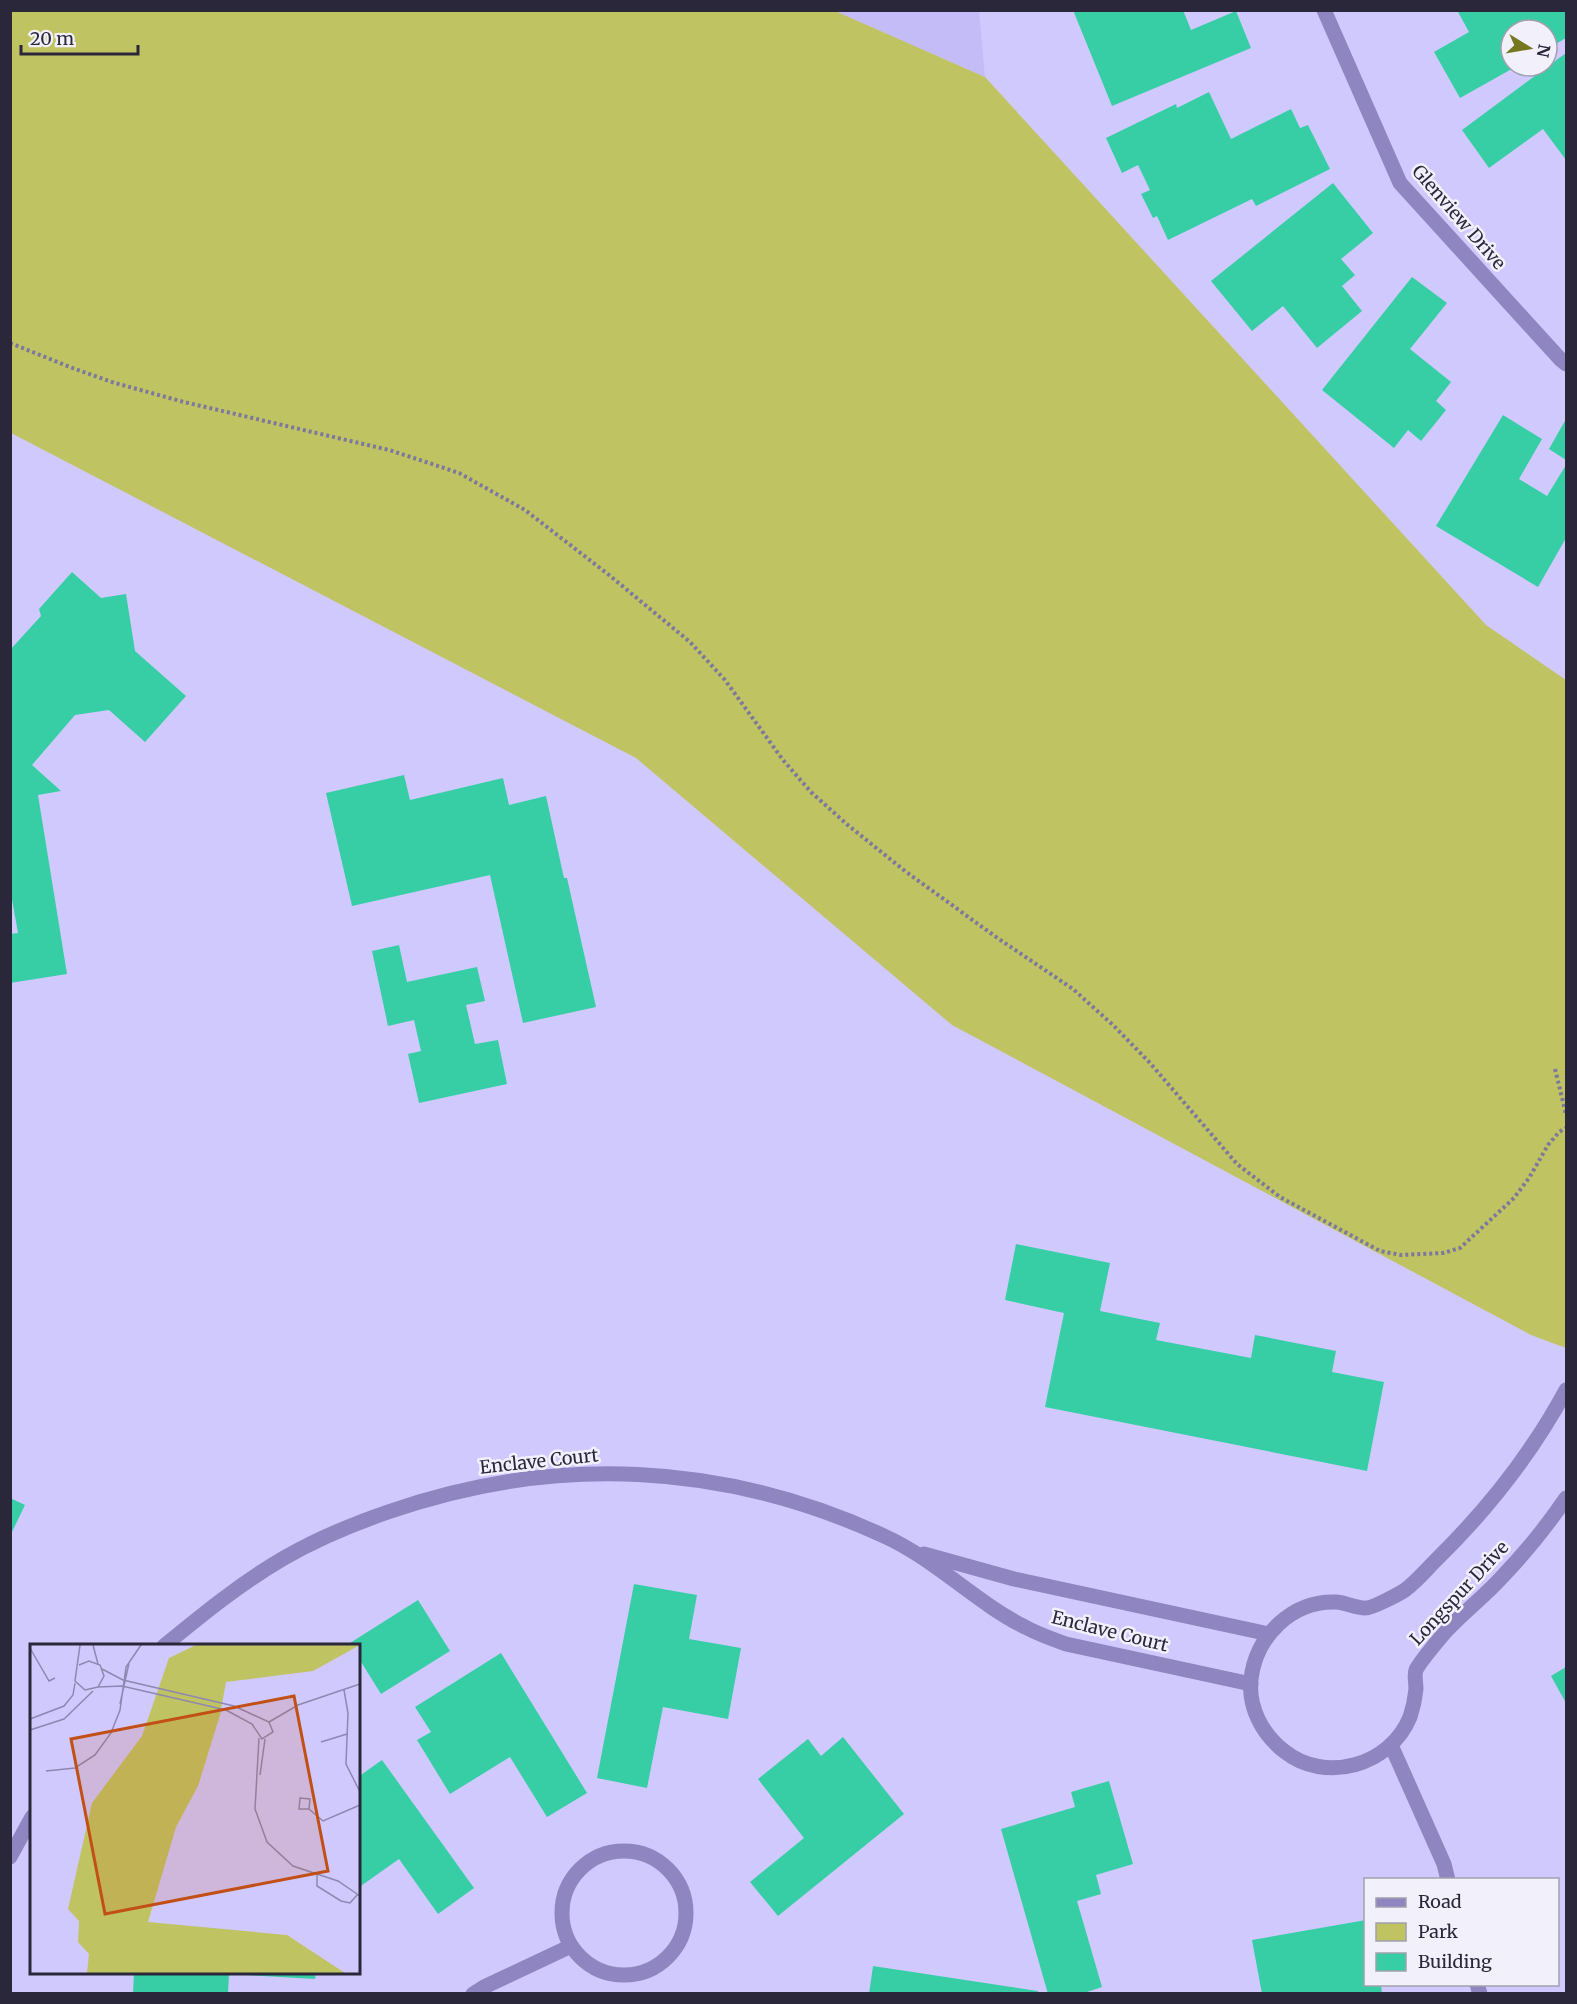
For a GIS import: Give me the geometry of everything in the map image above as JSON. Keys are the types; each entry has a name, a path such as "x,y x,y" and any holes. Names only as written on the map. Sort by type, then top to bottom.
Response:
{"street":[{"name":"Glenview Drive","path":"1324,10 1400,183 1566,364"},
{"name":"Longspur Drive","path":"1566,1390 1520,1465 1466,1531 1405,1590 1367,1609 1335,1602 1303,1608 1288,1615 1269,1634 1252,1668 1251,1684 1256,1716 1264,1731 1274,1743 1300,1762 1332,1768 1364,1763 1391,1745 1402,1732 1414,1703 1415,1670 1449,1628 1502,1578 1548,1524 1566,1498"},
{"name":"Enclave Court","path":"166,1644 219,1600 285,1557 355,1523 429,1497 504,1481 582,1473 660,1475 737,1486 812,1507 884,1536 912,1550 1024,1627 1066,1644 1251,1684"},
{"name":"Enclave Court","path":"912,1550 1014,1579 1269,1634"},
{"path":"1391,1745 1440,1854 1447,1878"},
{"path":"10,1857 30,1821"},
{"path":"613,1851 637,1852 660,1861 676,1879 685,1901 684,1926 675,1948 658,1965 635,1974 611,1974 588,1964 571,1947 562,1923 563,1899 573,1877 590,1860 613,1851"},
{"path":"472,1994 571,1947"}],"path":[{"path":"10,343 75,369 127,386 260,421 389,450 423,461 459,473 525,510 690,642 725,680 783,760 811,792 849,826 905,871 1073,989 1113,1025 1150,1063 1237,1164 1280,1197 1380,1251 1401,1255 1443,1253 1460,1248 1514,1198 1529,1178 1548,1145 1559,1132 1566,1128"},
{"path":"1555,1069 1566,1114"}],"shaded area":[{"path":"835,11 979,11 985,77"}],"green space":[{"path":"11,10 835,11 985,77 1486,625 1566,680 1566,1348 1531,1335 952,1025 636,758 11,433"}],"building":[{"path":"1073,10 1183,10 1191,30 1236,11 1251,48 1112,106"},
{"path":"1457,10 1566,10 1566,38 1559,42 1559,18 1499,18 1499,76 1460,98 1434,52 1469,32"},
{"path":"1566,53 1566,160 1543,129 1489,168 1462,130 1532,78 1559,78 1559,58"},
{"path":"1209,92 1231,139 1291,109 1300,128 1308,125 1330,169 1256,206 1252,199 1168,240 1157,216 1153,218 1141,194 1150,190 1138,165 1122,173 1106,138 1176,104 1177,108"},
{"path":"1333,183 1373,233 1341,259 1355,275 1342,286 1362,311 1317,348 1283,306 1252,331 1211,281"},
{"path":"1412,277 1447,303 1410,349 1451,382 1436,401 1446,410 1421,441 1408,430 1394,448 1322,390"},
{"path":"1503,415 1542,439 1519,479 1547,496 1566,465 1566,538 1538,587 1436,526"},
{"path":"1566,419 1566,460 1549,449"},
{"path":"72,572 101,598 126,594 135,651 186,696 145,742 109,710 75,715 32,765 61,791 38,795 67,974 10,983 10,934 18,933 10,888 10,650 41,616 39,609"},
{"path":"404,775 410,800 503,778 509,805 546,796 596,1007 523,1023 490,875 352,906 326,793"},
{"path":"399,945 407,982 477,967 485,1001 466,1005 475,1044 498,1040 507,1084 419,1103 408,1054 421,1051 414,1020 388,1026 372,951"},
{"path":"1016,1244 1110,1263 1100,1311 1160,1323 1156,1340 1251,1358 1255,1335 1336,1351 1332,1372 1384,1382 1367,1471 1045,1407 1064,1313 1005,1300"},
{"path":"10,1498 25,1505 10,1536"},
{"path":"634,1584 697,1595 689,1639 741,1648 728,1719 663,1707 647,1788 597,1778"},
{"path":"418,1600 450,1651 381,1694 360,1660 360,1644 350,1643"},
{"path":"501,1653 587,1793 547,1817 510,1757 450,1794 417,1740 431,1732 415,1707"},
{"path":"1566,1667 1566,1703 1551,1676"},
{"path":"843,1737 904,1814 778,1916 750,1882 804,1838 758,1779 808,1739 821,1756"},
{"path":"382,1760 474,1888 438,1914 399,1859 360,1887 360,1776"},
{"path":"1109,1781 1133,1864 1096,1875 1101,1894 1077,1901 1102,1987 1081,1994 1048,1994 1001,1829 1075,1807 1071,1792"},
{"path":"1364,1920 1364,1986 1381,1986 1382,1994 1262,1994 1252,1940"},
{"path":"873,1966 1038,1991 1037,1994 869,1994"},
{"path":"134,1974 229,1974 228,1994 133,1994"},
{"path":"229,1974 316,1974 315,1979"}]}
